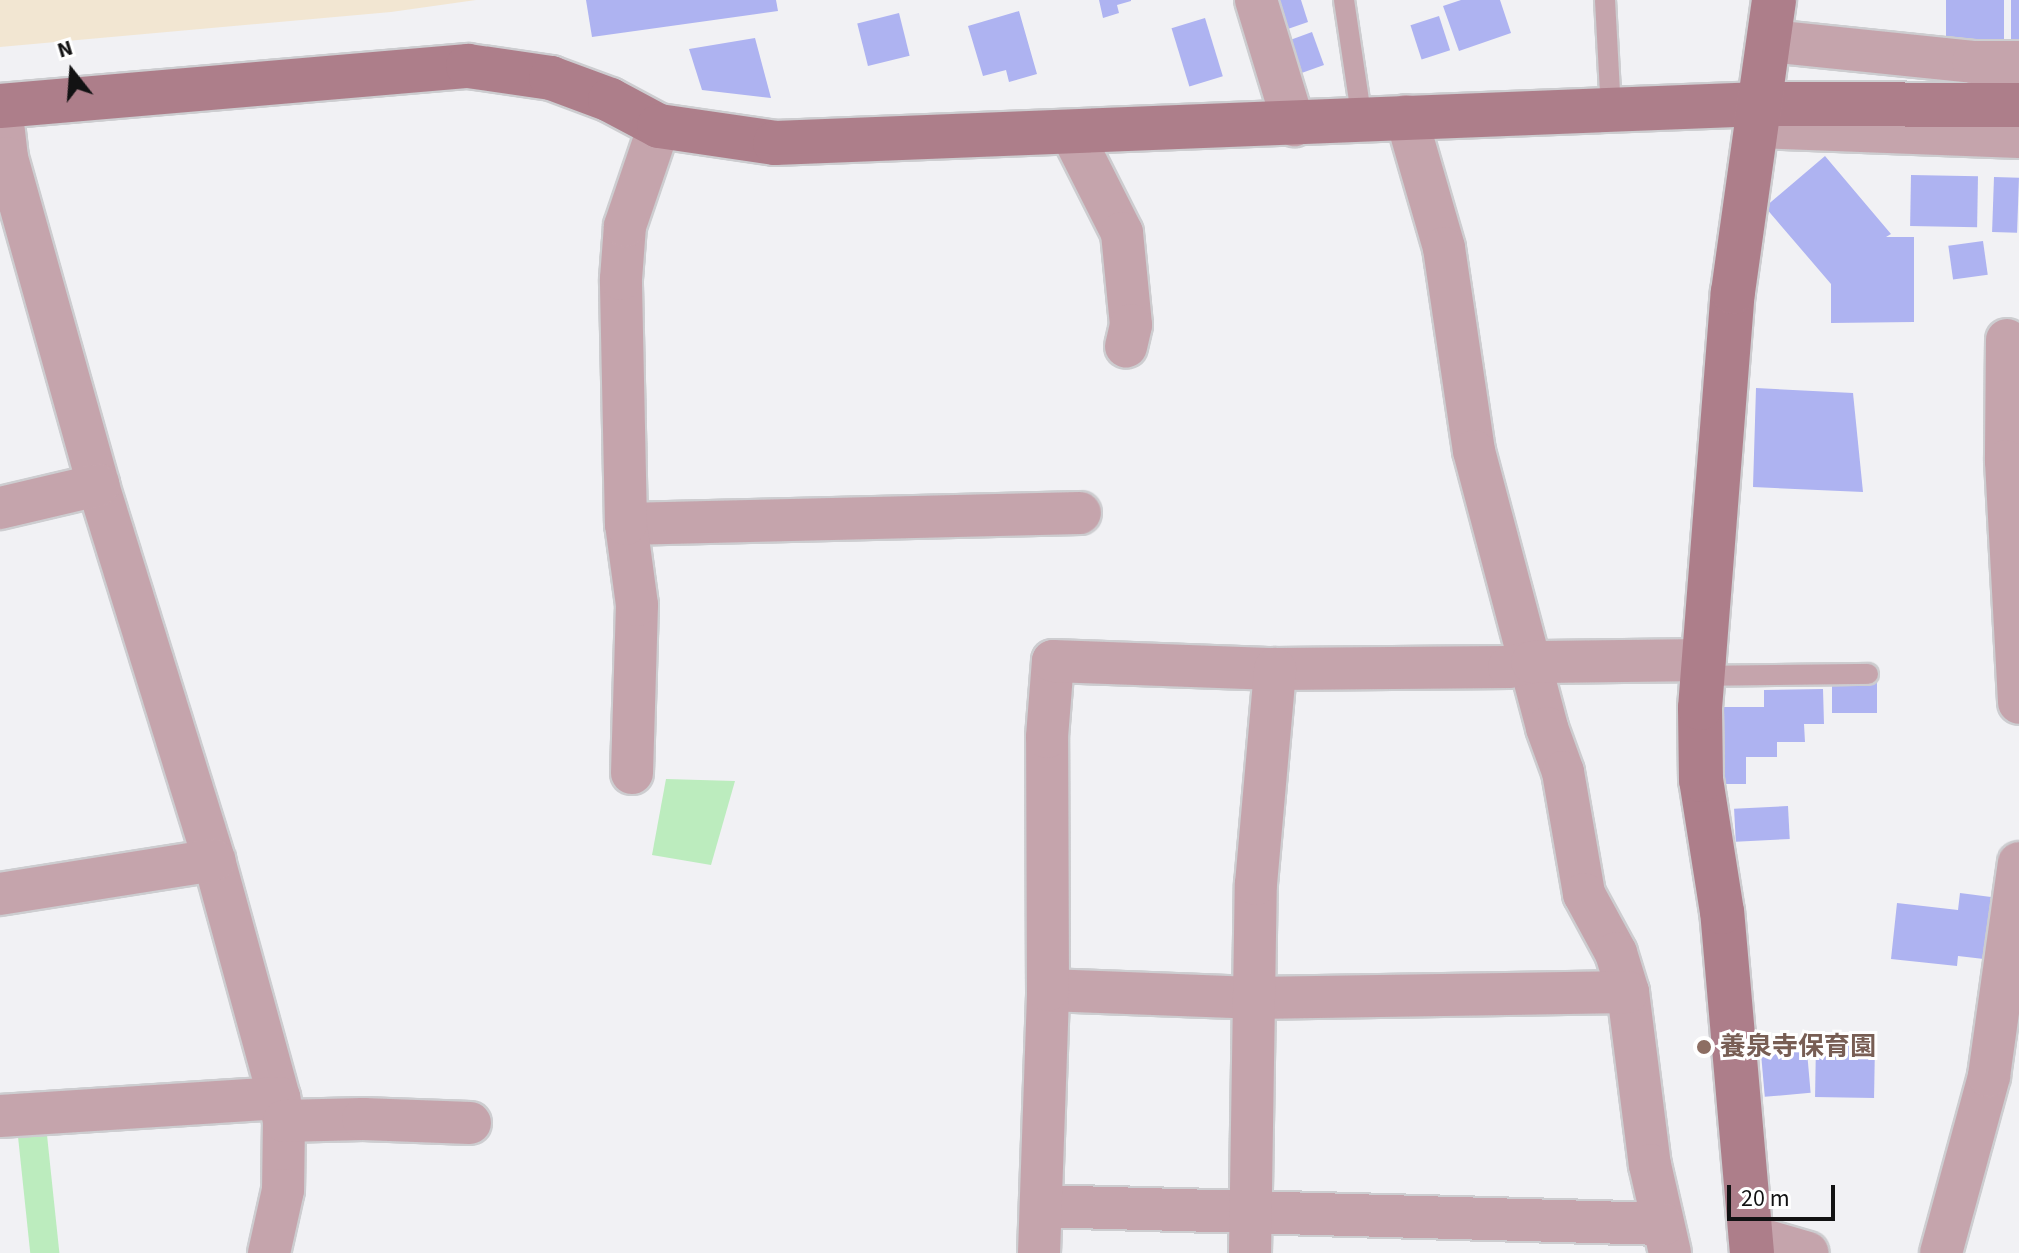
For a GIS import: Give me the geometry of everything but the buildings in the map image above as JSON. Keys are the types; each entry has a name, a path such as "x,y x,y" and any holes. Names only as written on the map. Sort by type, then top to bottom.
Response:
{"street":[{"path":"1256,0 1294,125"},
{"path":"1808,1253 1751,1245 1722,912 1701,780 1703,668 1733,292 1772,21 1973,62 2019,62"},
{"path":"269,1253 283,1190 281,1110 214,860 98,485 7,158 0,106 468,66 551,78 610,100 659,126 775,143 1294,125 1406,116 1611,111 1759,115 2019,137"},
{"path":"1759,115 2019,105"},
{"path":"1041,1206 1250,1233 1666,1238 1638,1090 1628,992 1616,953 1584,894 1563,772 1547,728 1474,451 1444,248 1406,116"},
{"path":"632,773 637,605 626,524 623,253 625,226 659,126"},
{"path":"1072,134 1122,233 1131,325 1126,346"},
{"path":"2007,340 2019,703"},
{"path":"0,508 98,485"},
{"path":"626,524 1080,513"},
{"path":"1039,1253 1048,990 1047,737 1053,661 1275,669 1509,667 1532,662 1703,668"},
{"path":"1250,1233 1256,884 1275,669"},
{"path":"0,894 214,860"},
{"path":"1941,1253 2004,1076 2019,875"},
{"path":"1048,990 1253,998 1628,992"},
{"path":"0,1116 281,1110 363,1119 470,1123"}],"lane":[{"path":"1344,0 1362,120"},
{"path":"1605,0 1611,111"},
{"path":"1703,668 1868,674"}],"shaded area":[{"path":"0,0 476,0 391,12 0,47"}],"green space":[{"path":"666,779 735,781 711,865 652,855"},
{"path":"45,1116 59,1253 30,1253 16,1119"}],"place":[{"name":"養泉寺保育園","path":"1704,1047"}]}
